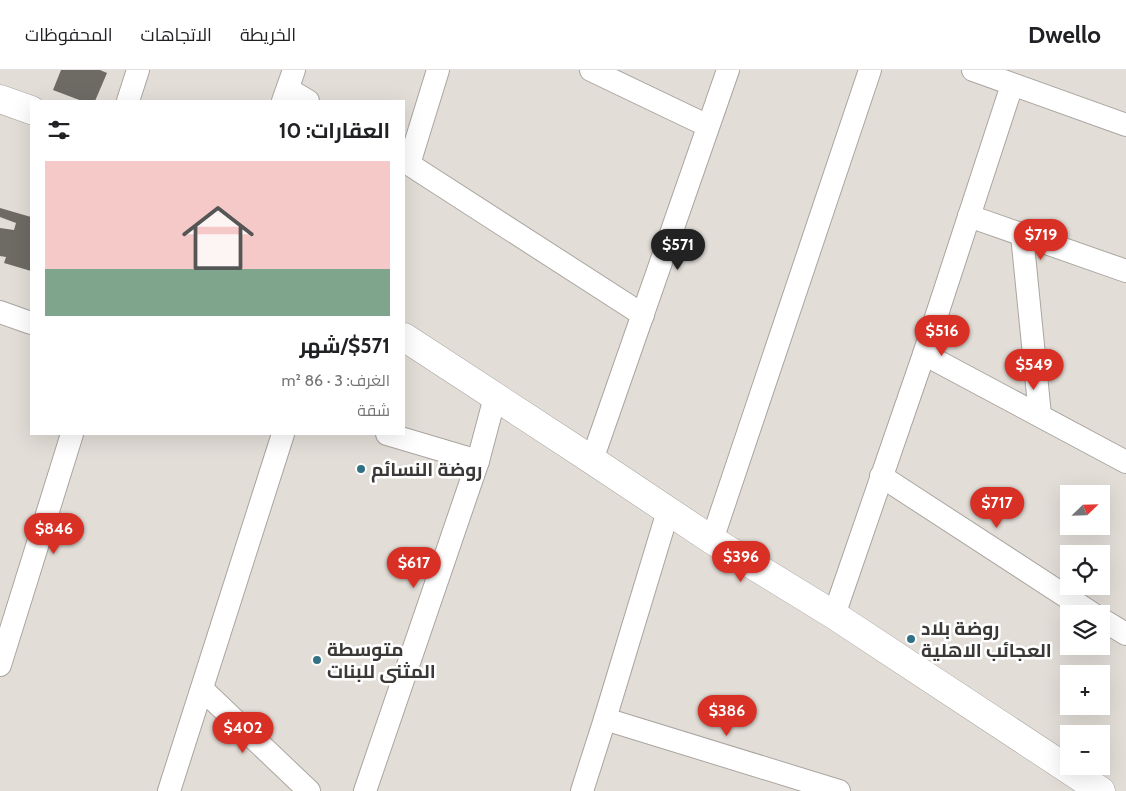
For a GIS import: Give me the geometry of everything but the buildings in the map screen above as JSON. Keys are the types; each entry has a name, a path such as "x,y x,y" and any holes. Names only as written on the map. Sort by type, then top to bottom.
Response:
{"street":[{"path":"128,100 138,70"},
{"path":"438,70 406,162 643,315"},
{"path":"591,70 708,126"},
{"path":"592,460 728,70"},
{"path":"712,540 870,70"},
{"path":"973,70 1126,125"},
{"path":"834,616 924,354 1012,85"},
{"path":"289,87 307,100"},
{"path":"0,99 30,110"},
{"path":"969,216 1126,271"},
{"path":"1022,235 1040,415"},
{"path":"0,312 30,323"},
{"path":"405,338 712,540 834,616 1101,791"},
{"path":"924,354 1126,462"},
{"path":"365,791 478,461 495,397"},
{"path":"0,665 72,435"},
{"path":"169,791 283,435"},
{"path":"390,435 478,461"},
{"path":"881,476 1079,605"},
{"path":"582,791 668,511"},
{"path":"1110,624 1126,634"},
{"path":"202,689 310,791"},
{"path":"605,719 839,791"}],"place":[{"name":"روضة النسائم","path":"361,469"},
{"name":"روضة بلاد العجائب الاهلية","path":"911,639"},
{"name":"متوسطة المثنى للبنات","path":"317,660"}]}
